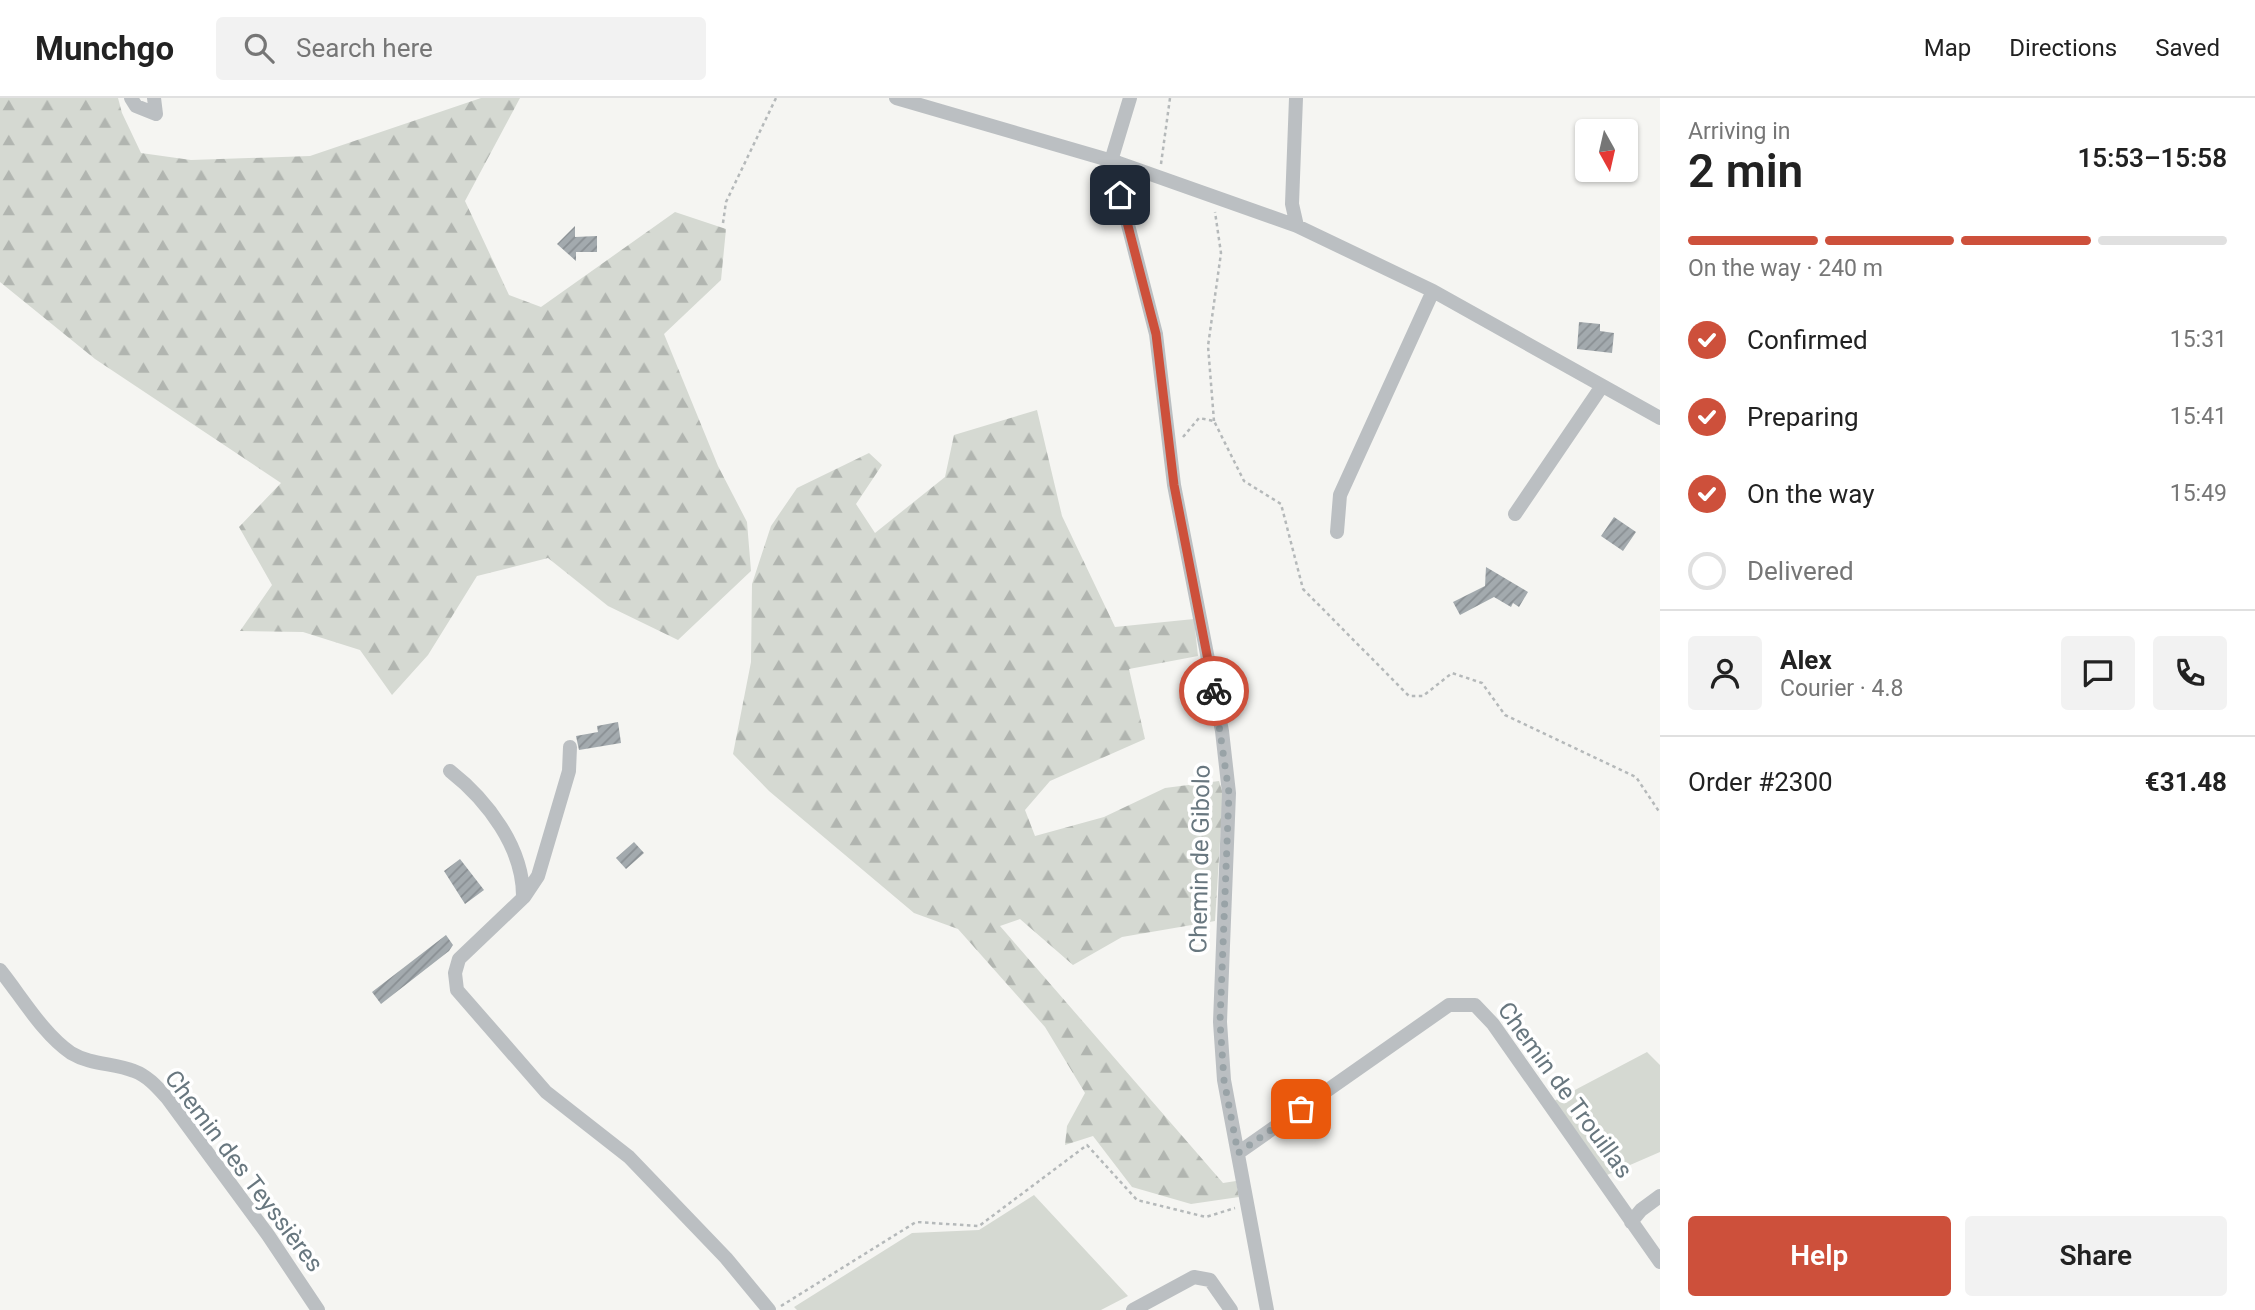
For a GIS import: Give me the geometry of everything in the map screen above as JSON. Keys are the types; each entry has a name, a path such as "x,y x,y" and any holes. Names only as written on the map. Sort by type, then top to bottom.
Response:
{"street":[{"path":"131,98 136,106 156,114 154,98"},
{"path":"896,98 1115,162 1213,199 1297,226 1433,291 1660,418"},
{"name":"Chemin de Gibolo","path":"1130,98 1115,162 1115,174 1156,334 1170,454 1222,731 1229,793 1220,1022 1224,1080 1267,1310"},
{"path":"1296,98 1292,204 1297,226"},
{"path":"1337,532 1340,495 1433,291"},
{"path":"1515,514 1602,386"},
{"path":"570,747 569,771 538,876 523,898 459,959 455,973 457,990 545,1092 629,1157 726,1258 769,1310"},
{"path":"450,771 466,784 501,825 523,883 523,898"},
{"name":"Chemin des Teyssières","path":"0,970 5,983 57,1041 72,1053 93,1062 135,1071 149,1080 168,1099 268,1235 318,1310"},
{"name":"Chemin de Trouillas","path":"1238,1153 1449,1005 1475,1005 1493,1024 1660,1262"},
{"path":"1632,1222 1641,1210 1660,1196"},
{"path":"1133,1310 1194,1277 1210,1280 1231,1310"}],"path":[{"path":"723,223 726,202 776,98"},
{"path":"1160,178 1170,98"},
{"path":"1213,199 1221,253 1208,346 1214,421 1244,481 1280,504 1303,589 1409,696 1423,696 1452,673 1482,683 1505,715 1636,778 1660,813"},
{"path":"1170,454 1199,418 1214,421"},
{"path":"775,1310 916,1222 979,1226 1087,1145 1137,1200 1206,1217 1247,1205"}],"green space":[{"path":"0,98 118,98 141,153 191,160 310,156 481,98 520,98 465,201 509,295 541,307 675,212 726,229 721,280 664,334 718,466 747,522 751,571 678,640 608,606 548,558 477,576 428,655 392,695 360,650 303,632 240,631 272,585 239,527 281,483 95,359 0,282"},
{"path":"1037,410 1062,516 1115,627 1194,619 1198,656 1129,669 1145,739 1050,781 1025,810 1035,836 1104,817 1165,788 1219,781 1223,794 1215,921 1122,937 1073,965 1020,919 1000,926 1223,1183 1236,1181 1239,1197 1191,1204 1132,1187 1093,1136 1065,1145 1067,1126 1085,1093 1045,1027 958,929 914,913 769,791 733,754 751,662 752,584 771,526 797,488 869,453 882,465 856,504 875,533 945,477 954,435"},
{"path":"1647,1052 1660,1065 1660,1152 1607,1175 1554,1101"},
{"path":"1034,1195 1128,1296 1101,1310 797,1310 794,1307 912,1233 979,1230"}],"building":[{"path":"575,226 575,237 597,236 597,252 576,252 576,261 557,244"},
{"path":"1579,322 1600,324 1600,331 1614,333 1612,353 1577,349"},
{"path":"1614,517 1636,532 1623,551 1601,536"},
{"path":"1486,567 1528,592 1519,607 1513,603 1511,607 1494,597 1460,615 1453,602 1485,586"},
{"path":"618,722 621,743 579,750 576,736 598,732 597,726"},
{"path":"634,842 644,853 626,869 616,858"},
{"path":"460,859 484,890 465,904 444,871"},
{"path":"446,935 453,945 449,951 381,1004 372,992"}],"way so far":[{"path":"1214,691 1229,793 1220,1022 1224,1080 1238,1153 1301,1109"}],"route":[{"path":"1120,195 1146,287 1156,334 1157,366 1174,485 1214,691"}]}
